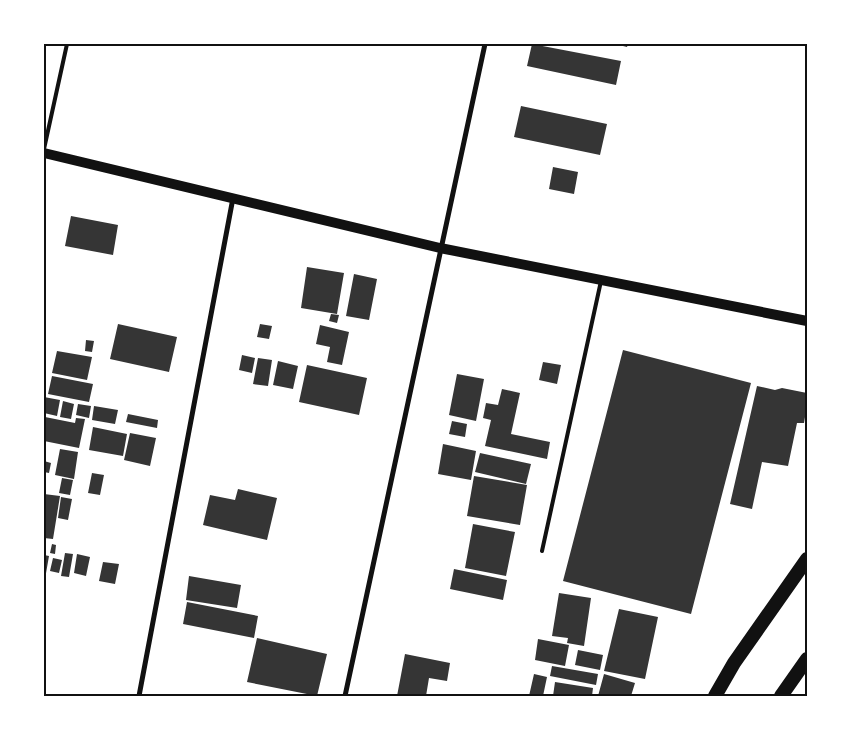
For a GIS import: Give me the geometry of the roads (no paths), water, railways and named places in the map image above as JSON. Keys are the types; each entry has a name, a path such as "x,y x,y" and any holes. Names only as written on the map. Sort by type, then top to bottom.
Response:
{"highway":[{"path":"715,696 734,663 807,559"},
{"path":"781,696 807,659"}],"main road":[{"path":"44,153 440,248 807,321"}],"street":[{"path":"345,696 485,44"},
{"path":"139,696 233,198"}],"lane":[{"path":"44,148 67,44"},
{"path":"542,551 601,279"}]}
